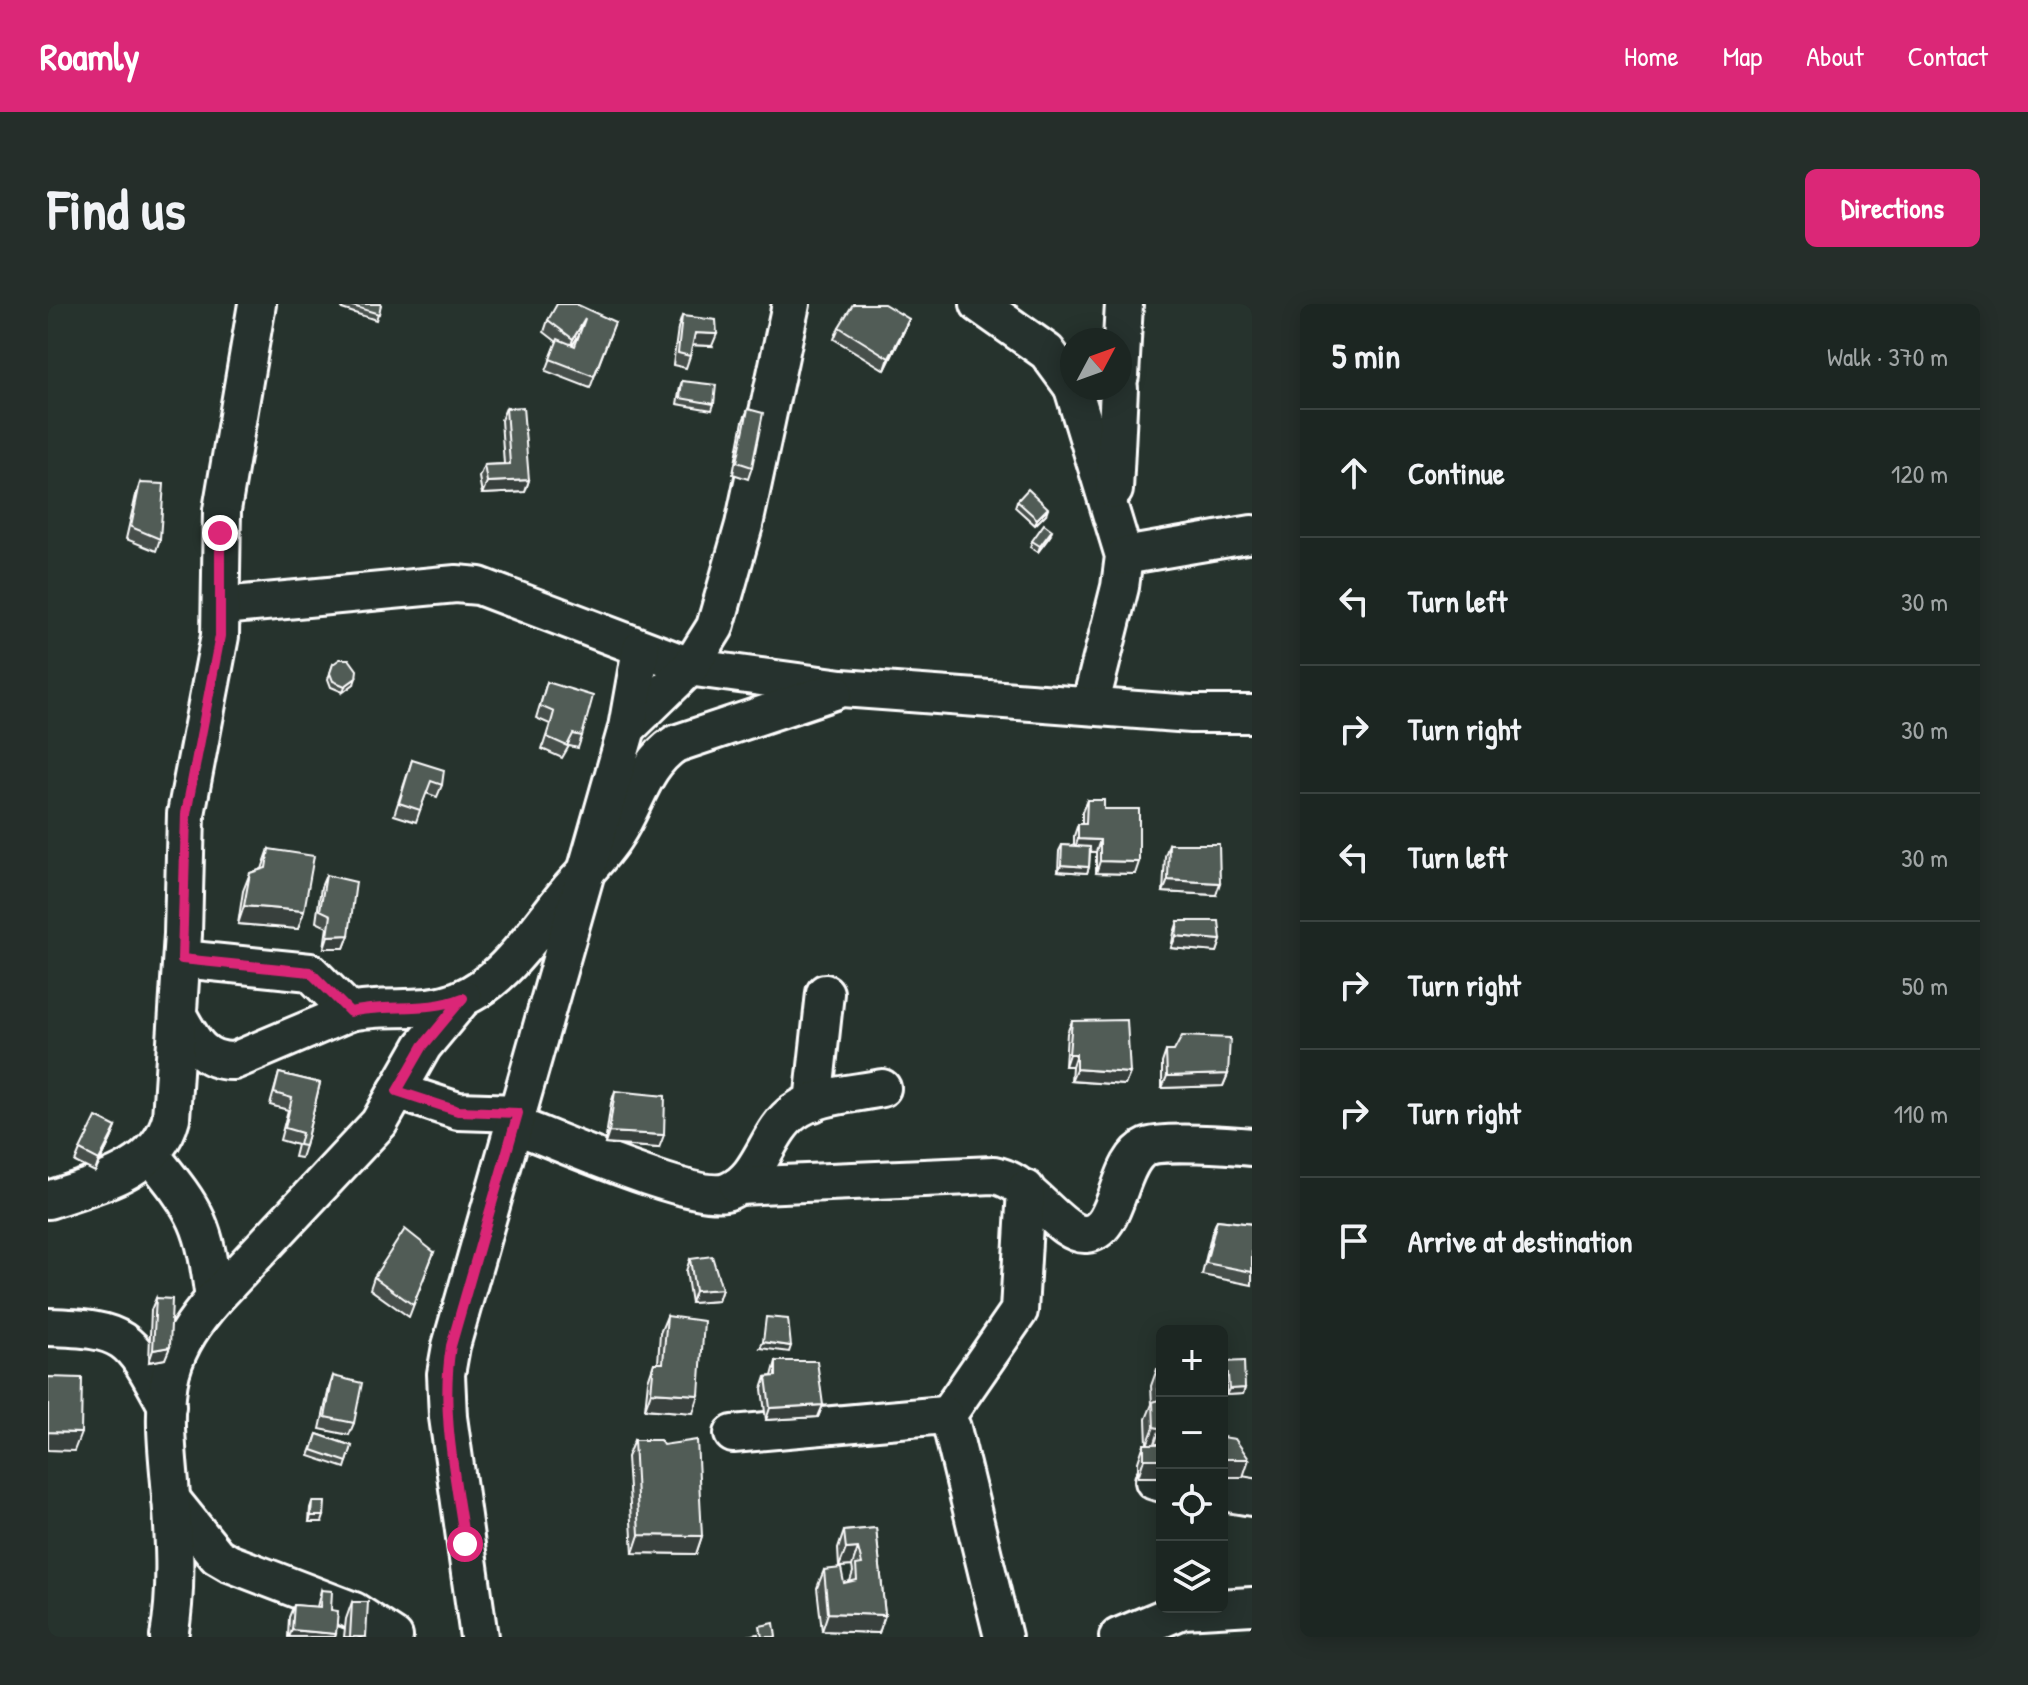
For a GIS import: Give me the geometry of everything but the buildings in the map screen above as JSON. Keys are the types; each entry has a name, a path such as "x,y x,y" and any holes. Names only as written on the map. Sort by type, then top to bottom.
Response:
{"street":[{"path":"48,1200 124,1172 151,1155 165,1138 171,1118 182,959 186,814 216,664 222,606 222,510 257,304"},
{"path":"627,728 690,667 715,627 729,587 791,304"},
{"path":"979,304 1047,352 1060,366"},
{"path":"1123,328 1124,304"},
{"path":"1076,400 1124,556 1120,587 1090,706"},
{"path":"1112,514 1118,400"},
{"path":"1124,556 1252,534"},
{"path":"222,606 456,584 479,586 690,667 842,688 1191,714 1252,714"},
{"path":"479,1637 448,1417 446,1374 451,1346 627,728 641,649"},
{"path":"169,1637 175,1570 167,1406 171,1371 194,1322 379,1123 423,1046 463,998 501,970 616,835 652,765 665,751 675,744 842,688"},
{"path":"182,959 310,972 350,1012"},
{"path":"813,1103 825,993"},
{"path":"178,1015 198,1049 221,1061 234,1061 350,1012 367,1008 437,1006 463,998"},
{"path":"738,1186 746,1179 786,1118 813,1103 882,1088"},
{"path":"397,1091 458,1111 516,1119 698,1193 714,1195 738,1186 994,1175 1008,1178 1026,1189 1058,1220 1078,1234 1088,1235 1102,1226 1133,1158 1149,1146 1252,1147"},
{"path":"151,1155 198,1217 206,1238 214,1299"},
{"path":"946,1417 1019,1311 1026,1189"},
{"path":"48,1327 95,1329 126,1341 138,1353 167,1406"},
{"path":"733,1434 938,1414 946,1417 952,1428 1003,1637"},
{"path":"1228,1493 1252,1497"},
{"path":"171,1499 209,1547 229,1563 341,1605 394,1637"},
{"path":"175,1570 186,1565 229,1563"},
{"path":"1118,1637 1183,1610 1252,1606"}],"route":[{"path":"220,533 220,636 186,814 182,959 310,972 350,1012 367,1008 437,1006 463,998 423,1046 397,1091 458,1111 518,1113 451,1346 446,1374 448,1417 465,1544"}]}
